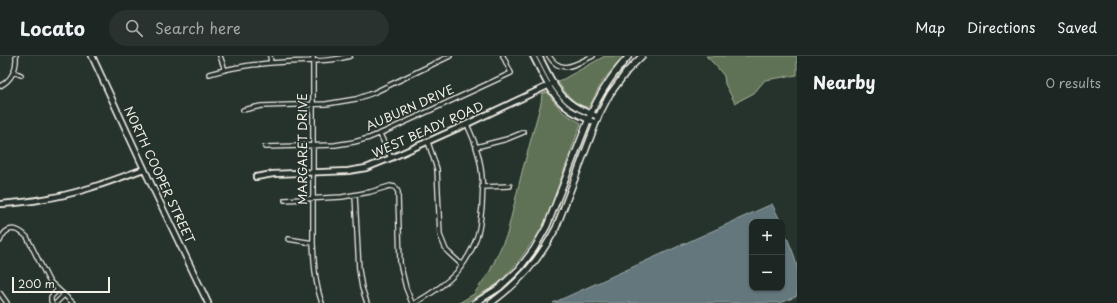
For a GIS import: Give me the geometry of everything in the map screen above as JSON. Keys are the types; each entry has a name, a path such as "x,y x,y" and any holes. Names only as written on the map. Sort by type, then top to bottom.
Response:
{"main road":[{"name":"NORTH COOPER STREET","path":"92,56 208,303"},
{"path":"475,303 499,288 518,269 534,249 547,226 590,113 608,82 630,56"},
{"path":"491,303 524,276 536,262 547,245 556,228 598,117 610,94 627,71 642,56"}],"street":[{"path":"0,86 5,83 14,72 16,56"},
{"path":"220,56 225,70"},
{"path":"270,56 271,63"},
{"name":"MARGARET DRIVE","path":"313,56 313,243 318,289 322,303"},
{"path":"209,74 240,67 271,63 331,60 350,56"},
{"path":"243,110 261,106 341,102 356,99 373,93 450,56"},
{"name":"AUBURN DRIVE","path":"265,148 335,145 354,142 380,134 511,73 503,56"},
{"path":"533,56 552,84 569,102 598,117"},
{"path":"539,56 552,84 553,93 570,110 596,123"},
{"path":"549,56 557,65 568,67 593,56"},
{"path":"14,72 21,75"},
{"name":"WEST BEADY ROAD","path":"256,177 273,174 348,171 366,168 428,142 552,84"},
{"path":"415,303 442,286 458,271 473,248 478,233 480,224 482,187 481,173 476,147 467,124"},
{"path":"476,147 507,139 524,132"},
{"path":"380,134 391,158"},
{"path":"428,142 437,169 440,235 449,253 462,265"},
{"path":"0,204 44,199 81,190 144,169"},
{"path":"285,200 342,197 395,186 398,196 400,263 406,288 412,303"},
{"path":"482,187 510,186"},
{"path":"355,195 359,270 362,288 367,303"},
{"path":"0,241 5,232 13,229 23,232 48,279 73,303"},
{"path":"288,239 313,243"},
{"path":"52,303 51,297 58,289"},
{"path":"0,293 7,303"},
{"path":"56,303 64,295"}],"green space":[{"path":"605,56 624,56 602,82 589,107 575,102 558,82"},
{"path":"706,56 797,56 797,75 765,80 754,93 735,103 725,84 724,76"},
{"path":"547,92 564,113 581,123 544,226 518,262 499,283 465,303 459,303 474,294 490,271 507,234 541,103 542,94"}],"water":[{"path":"772,204 780,219 749,219 749,291 785,291 785,232 797,267 797,296 781,303 553,303"}]}
